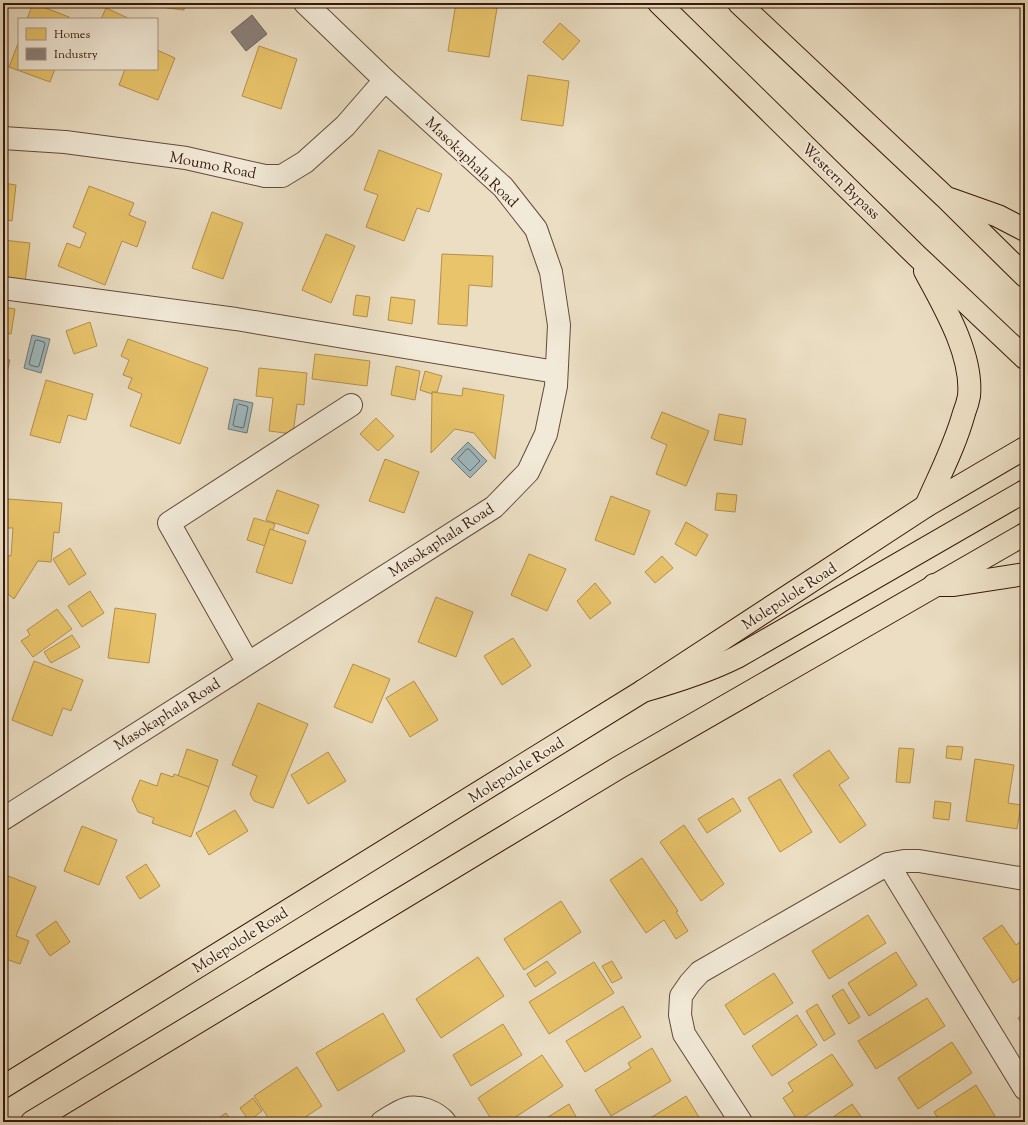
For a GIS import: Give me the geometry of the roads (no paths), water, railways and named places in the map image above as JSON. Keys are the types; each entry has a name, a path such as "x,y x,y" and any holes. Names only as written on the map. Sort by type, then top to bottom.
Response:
{"main road":[{"name":"Western Bypass","path":"659,3 917,256 1025,358"},
{"path":"739,3 945,197 1025,276"},
{"path":"945,197 998,216 1025,230"},
{"path":"917,256 946,310 961,346 968,375 969,396 960,430 926,506"},
{"name":"Molepolole Road","path":"3,1087 643,691 926,506 1025,448"},
{"path":"643,691 681,680 714,668 737,657 1025,491"},
{"path":"32,1122 618,768 1025,534"},
{"path":"934,585 954,585 1025,574"}],"street":[{"name":"Masokaphala Road","path":"3,819 494,507 528,472 546,434 556,386 559,325 551,272 536,229 503,187 385,80 305,3"},
{"name":"Moumo Road","path":"3,138 65,142 186,158 265,176 282,176 305,162 345,126 385,80"},
{"path":"3,288 236,319 556,372"},
{"path":"248,663 168,523 351,405"},
{"path":"741,1122 684,1034 680,1015 681,996 700,972 888,864 904,861 919,861 1025,879"},
{"path":"888,864 1025,1089"},
{"path":"382,1122 404,1109 416,1107 439,1115 446,1122"}],"water":[{"path":"32,335 50,339 41,373 24,368"},
{"path":"234,399 253,403 247,433 228,429"},
{"path":"468,442 487,461 470,478 451,459"}]}
